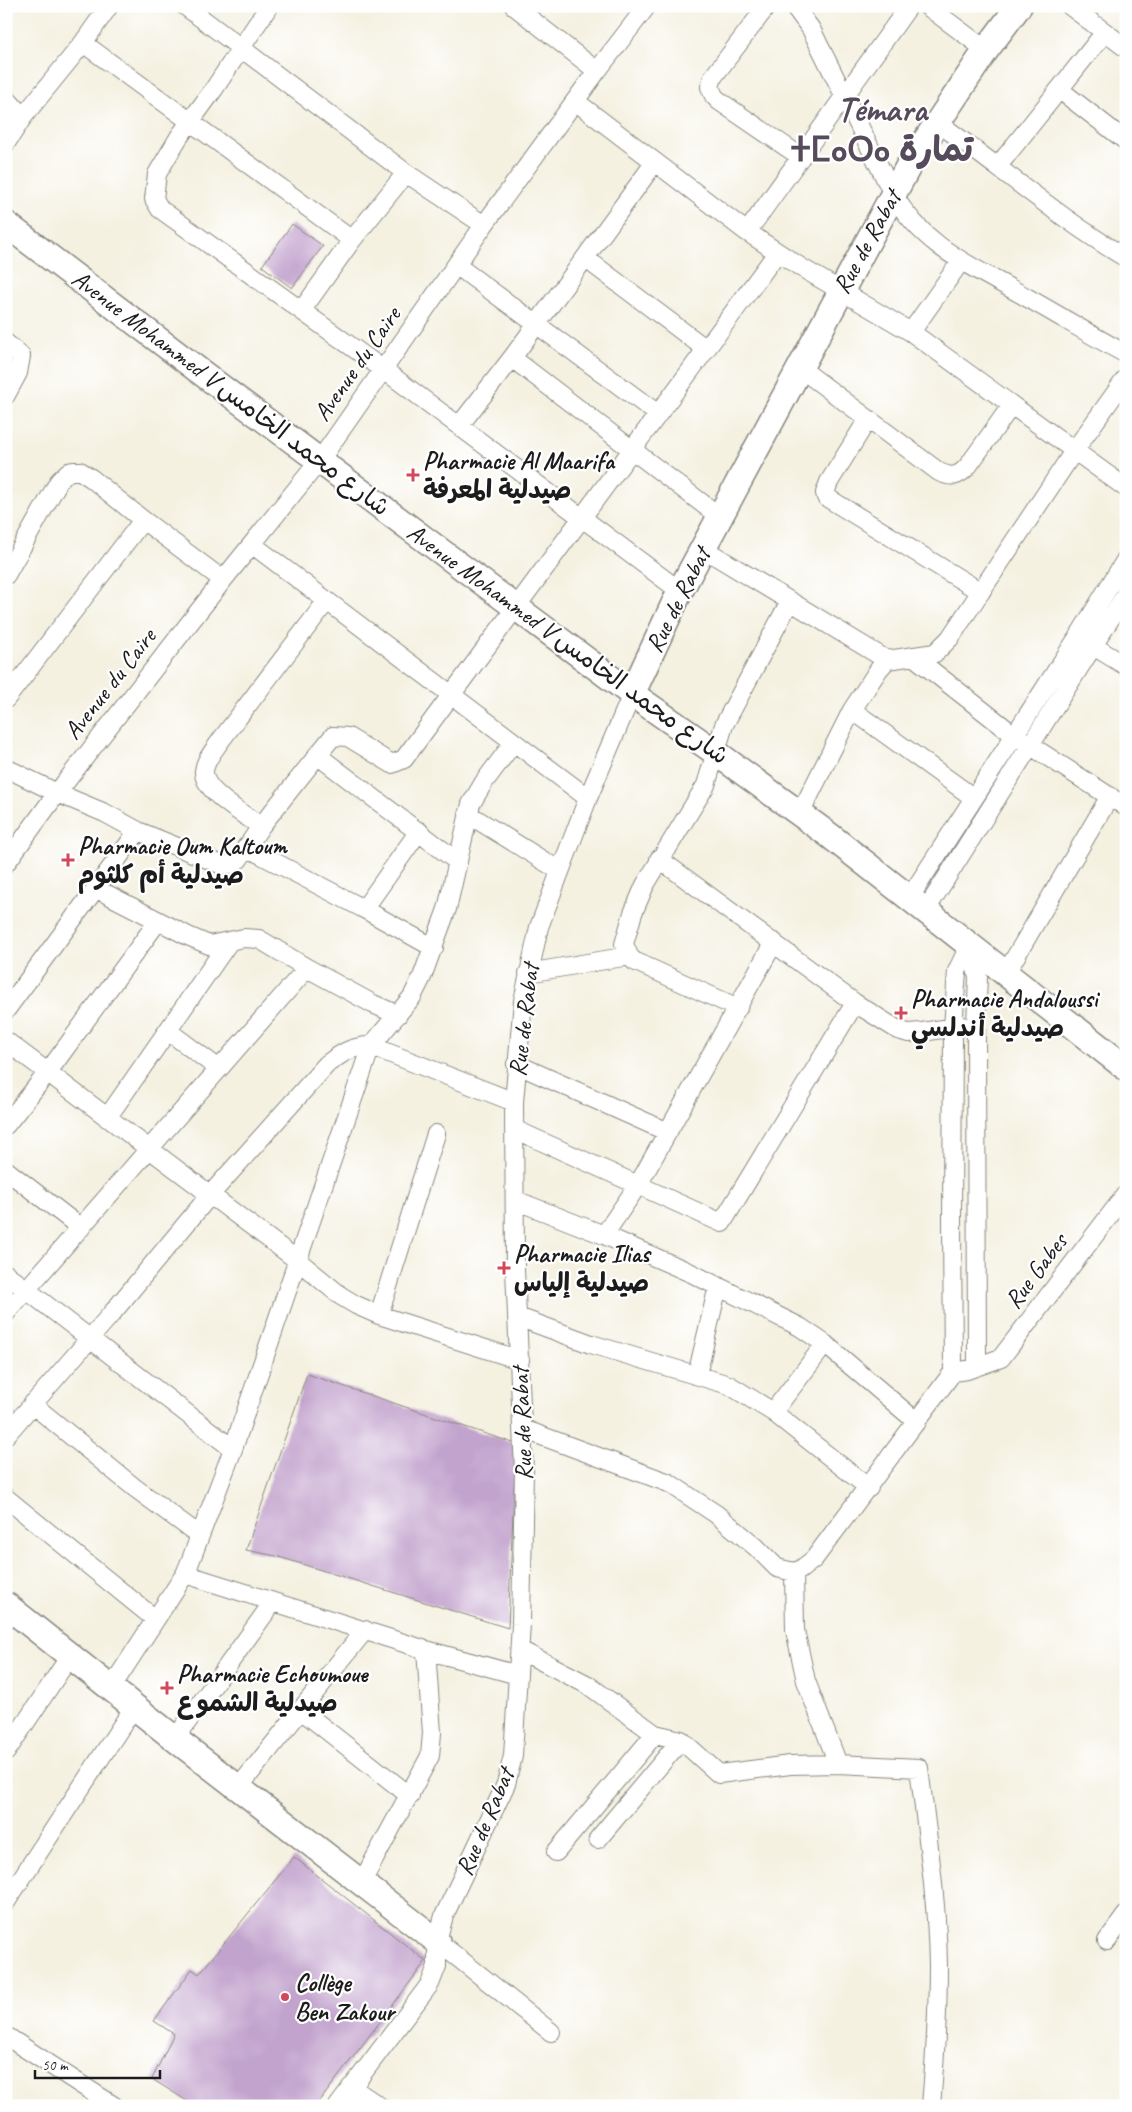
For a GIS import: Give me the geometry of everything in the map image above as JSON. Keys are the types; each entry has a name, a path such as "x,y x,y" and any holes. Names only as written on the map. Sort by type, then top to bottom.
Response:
{"main road":[{"name":"Rue de Rabat","path":"632,694 680,591 893,194 986,50 1019,6"},
{"name":"Avenue Mohammed V شارع محمد الخامس","path":"6,224 632,694 800,814 970,944 1126,1068"},
{"path":"6,1605 175,1739 437,1941"}],"street":[{"path":"6,142 23,117 109,6"},
{"path":"185,6 406,173 484,225"},
{"path":"268,6 179,137 157,174 154,199 160,209 384,370 680,591"},
{"name":"Avenue du Caire","path":"6,864 57,793 223,580 320,460 484,225 597,71 648,6"},
{"path":"766,6 713,77 710,87 714,96 719,101 801,157"},
{"path":"794,6 811,29 893,194 904,213 915,226 931,241 961,262 1126,354"},
{"path":"747,232 909,6"},
{"path":"927,6 986,50"},
{"path":"1070,6 1126,48"},
{"path":"524,9 597,71"},
{"path":"998,166 1105,32"},
{"path":"82,43 352,240"},
{"path":"1060,90 1126,141"},
{"path":"6,98 23,117"},
{"path":"575,101 747,232 911,332 1126,488"},
{"path":"938,122 1067,220 1126,258"},
{"path":"459,426 512,358 655,162"},
{"path":"302,310 352,240 406,173"},
{"path":"6,768 57,793 105,813 138,831 222,865 231,864 239,859 261,826 333,736 348,736 387,763 392,764 404,759 777,252"},
{"path":"585,258 706,349"},
{"path":"911,332 961,262"},
{"path":"456,265 658,414"},
{"path":"6,343 21,356 18,373 6,395"},
{"path":"512,358 720,517"},
{"path":"800,368 939,472 953,477 960,474 968,466 1011,406"},
{"path":"800,814 852,710 879,669 887,660 931,655 942,648 1074,451 1126,378"},
{"path":"868,419 829,482 824,493 826,497 981,592"},
{"path":"6,575 59,481 68,472 80,471 223,580"},
{"path":"6,699 143,520"},
{"path":"253,545 588,798"},
{"path":"704,549 887,660"},
{"path":"918,904 974,798 1126,559"},
{"path":"918,904 1031,746 1126,594"},
{"path":"738,1008 634,961 629,956 624,944 627,931 645,885 659,859 706,785 724,725 790,601"},
{"path":"261,826 219,796 207,783 204,772 208,760 220,740 326,602"},
{"path":"1078,637 1126,666"},
{"path":"913,656 1014,735 1126,807"},
{"name":"Rue de Rabat","path":"338,2106 430,1984 437,1966 437,1941 450,1901 506,1784 513,1756 520,1650 524,1481 514,1129 516,1064 528,973 539,927 588,798 632,694"},
{"path":"852,710 974,798"},
{"path":"110,1688 184,1574 232,1449 371,1046 412,997 434,948 448,909 471,804 484,782 514,742"},
{"path":"317,755 458,862"},
{"path":"1006,973 1110,796"},
{"path":"468,814 560,871"},
{"path":"6,1010 138,831"},
{"path":"364,909 419,831"},
{"path":"246,848 364,909 434,948"},
{"path":"659,859 855,1003 888,1024 903,1031 922,1032 976,1024"},
{"path":"95,888 209,945 244,938 258,939 373,1004 398,1015"},
{"path":"6,1125 48,1072 158,921"},
{"path":"107,1118 229,942"},
{"path":"604,1235 638,1185 774,942"},
{"path":"970,944 978,977 976,1024 977,1367"},
{"path":"523,1429 669,1483 716,1514 756,1546 777,1568 794,1572 800,1570 814,1559 954,1372 952,1028 957,971 970,944"},
{"path":"528,973 629,956"},
{"path":"6,1313 307,968"},
{"path":"514,1129 722,1223 855,1003"},
{"path":"168,1031 219,1069"},
{"path":"6,1041 297,1260 341,1296 379,1315 520,1360"},
{"path":"6,1435 210,1195 327,1064 347,1050 358,1046 371,1046 514,1102"},
{"path":"516,1064 668,1132"},
{"path":"379,1315 436,1134"},
{"path":"6,1170 81,1228"},
{"name":"Rue Gabes","path":"954,1372 977,1367 1001,1358 1126,1194"},
{"path":"516,1200 604,1235 718,1286 800,1327 825,1344 917,1422"},
{"path":"6,1274 232,1449"},
{"path":"697,1375 718,1286"},
{"path":"518,1316 591,1344 729,1384 773,1412 868,1488"},
{"path":"773,1412 825,1344"},
{"path":"32,1404 135,1488 200,1535"},
{"path":"6,1498 155,1619"},
{"path":"794,1572 795,1630 806,1681 838,1764"},
{"path":"184,1574 426,1650 518,1675"},
{"path":"175,1739 273,1602"},
{"path":"239,1787 365,1630"},
{"path":"362,1882 426,1766 431,1746 426,1650"},
{"path":"520,1650 588,1684 654,1734 681,1740 698,1753 719,1774 790,1764 919,1768 931,1862 938,1964 936,2048 931,2106"},
{"path":"9,1743 70,1656"},
{"path":"6,1902 134,1707"},
{"path":"301,1710 410,1796"},
{"path":"556,1852 654,1734"},
{"path":"598,1839 681,1740"},
{"path":"1107,1940 1126,1915"},
{"path":"437,1941 551,2032"},
{"path":"6,2036 114,2106"},
{"path":"352,2087 379,2106"}],"building":[{"path":"292,224 323,246 292,288 262,266"},
{"path":"307,1374 516,1444 508,1628 276,1556 246,1550"},
{"name":"Collège Ben Zakour","path":"294,1857 426,1961 316,2106 195,2106 152,2079 174,2034 154,2021 192,1969 199,1974"}],"place":[{"name":"Pharmacie Al Maarifa صيدلية المعرفة","path":"413,475"},
{"name":"Pharmacie Oum Kaltoum صيدلية أم كلثوم","path":"68,860"},
{"name":"Pharmacie Andaloussi صيدلية أندلسي","path":"901,1013"},
{"name":"Pharmacie Ilias صيدلية إلياس","path":"504,1268"},
{"name":"Pharmacie Echoumoue صيدلية الشموع","path":"167,1688"},
{"name":"Collège Ben Zakour","path":"285,1997"}],"district":[{"name":"Témara ⵜⵎⴰⵔⴰ تمارة","path":"882,129"}]}
